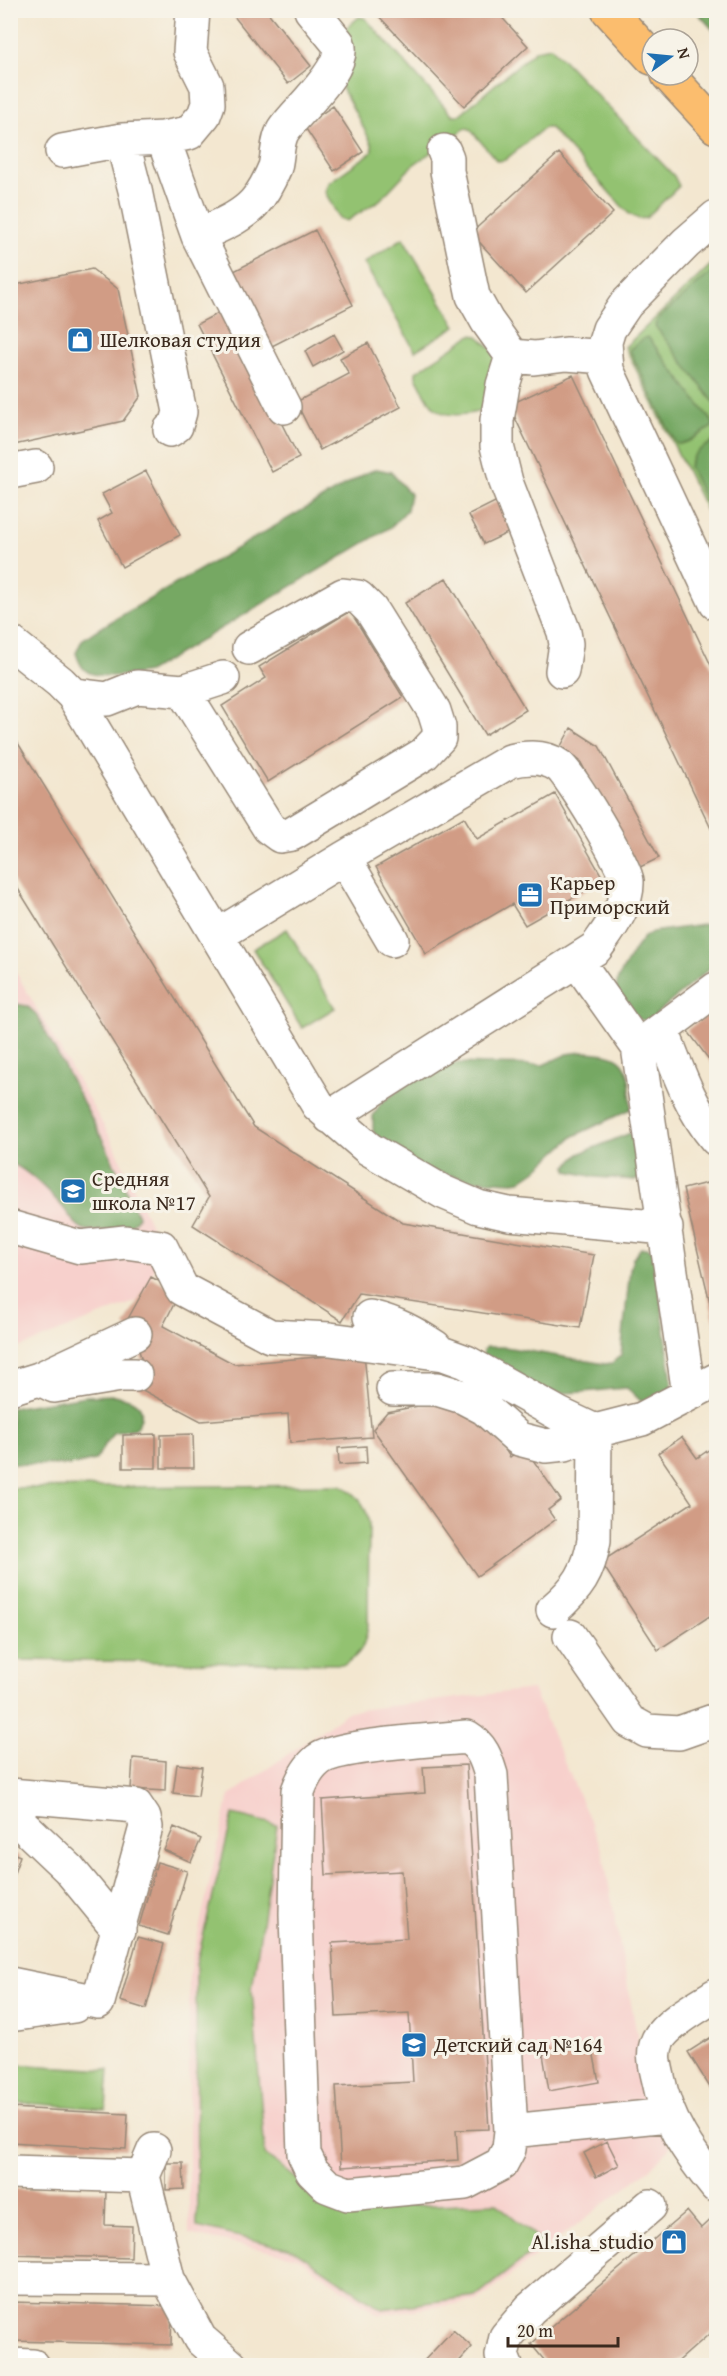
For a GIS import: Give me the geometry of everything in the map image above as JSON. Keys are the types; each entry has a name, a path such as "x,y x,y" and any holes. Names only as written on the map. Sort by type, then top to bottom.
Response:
{"main road":[{"path":"608,10 640,45"},
{"path":"679,87 717,127"}],"lane":[{"path":"63,151 122,140 164,138 189,133 204,115 208,104 207,86 190,52 193,10"},
{"path":"198,236 236,218 253,203 265,187 275,166 282,133 323,86 340,49 338,43 311,10"},
{"path":"164,138 198,236 284,407"},
{"path":"122,140 135,190 180,412 176,426 170,430"},
{"path":"444,151 473,296 487,321 512,356 534,358 566,354 606,357"},
{"path":"717,217 686,243 626,304 609,329 605,342 607,370 717,603"},
{"path":"512,356 503,385 497,420 497,446 506,482 564,632 566,644 562,671"},
{"path":"183,691 269,828 280,836 292,834 423,754 439,738 439,727 434,711 371,610 358,597 343,595 249,648"},
{"path":"15,653 60,682 74,695 318,1105 330,1117 384,1159 443,1192 478,1207 509,1214 666,1228"},
{"path":"74,695 107,699 137,687 183,691 223,678"},
{"path":"218,935 510,761 529,757 544,759 559,766 570,780 620,864 627,880 624,903 596,948 330,1117"},
{"path":"344,858 392,940"},
{"path":"577,962 650,1039 685,1087 705,1125 717,1139"},
{"path":"650,1039 717,990"},
{"path":"393,1389 437,1389 463,1397 484,1408 519,1439 546,1446 565,1444 595,1431 642,1419 703,1387 666,1228 650,1039"},
{"path":"10,1227 80,1247 126,1242 161,1247 183,1289 270,1336 330,1339 444,1354 466,1362 559,1414 595,1431"},
{"path":"370,1317 393,1322 414,1333 444,1354"},
{"path":"25,1383 135,1334"},
{"path":"25,1383 54,1386 135,1375"},
{"path":"595,1431 594,1540 591,1558 581,1581 573,1592 562,1623 629,1721 647,1731 679,1733 717,1720"},
{"path":"467,1737 478,1743 486,1757 491,1775 512,2131 509,2149 501,2164 465,2183 348,2194 327,2186 312,2171 304,2154 296,1892 298,1791 303,1779 318,1760 345,1750 467,1737"},
{"path":"10,1795 136,1806 146,1827 98,2002"},
{"path":"10,1813 69,1869 119,1930"},
{"path":"10,1984 98,2002"},
{"path":"717,1995 670,2026 659,2039 654,2055 668,2115 692,2156 717,2186"},
{"path":"10,2015 98,2002"},
{"path":"512,2131 668,2115"},
{"path":"10,2172 149,2163 168,2280 200,2339 231,2366"},
{"path":"506,2366 502,2356 506,2337 530,2309 650,2206"},
{"path":"10,2278 168,2280"},
{"path":"10,2365 33,2366"}],"shaded area":[{"name":"Средняя школа №17","path":"10,962 109,1135 161,1247 151,1277 137,1301 11,1351"},
{"name":"Детский сад №164","path":"533,1689 602,1849 652,2115 670,2147 651,2168 477,2301 379,2315 297,2257 189,2234 189,1974 229,1796 349,1711"}],"green space":[{"path":"696,11 716,11 716,33"},
{"path":"359,17 365,18 452,115 459,115 536,50 551,47 674,176 679,186 646,218 639,219 629,214 550,128 544,128 505,160 497,161 470,129 466,128 413,165 380,200 347,221 339,218 325,192 328,183 372,152 372,144 340,84 343,31"},
{"path":"403,238 456,326 415,351 364,263"},
{"path":"716,260 716,530 625,347"},
{"path":"716,268 716,405 655,326 658,319"},
{"path":"471,335 478,336 497,354 486,409 461,415 441,412 427,398 416,377 416,372"},
{"path":"648,337 714,424 689,441 680,444 674,440 630,351"},
{"path":"716,440 716,524 689,466 696,453"},
{"path":"377,469 391,472 410,494 407,510 391,527 148,672 98,675 85,670 79,662 76,653 82,640 95,631 366,473"},
{"path":"716,923 716,963 649,1020 638,1019 629,1014 615,995 618,978 643,938 652,932"},
{"path":"287,929 335,1008 302,1028 253,949"},
{"path":"10,1003 27,1006 36,1014 104,1142 138,1216 129,1226 120,1230 99,1231 79,1227 38,1181 11,1163"},
{"path":"582,1052 610,1055 619,1059 628,1072 631,1109 574,1136 535,1171 520,1181 472,1180 423,1169 383,1148 373,1131 373,1116 381,1103 431,1067 447,1063 543,1065 567,1054"},
{"path":"630,1133 639,1141 642,1177 636,1180 595,1177 568,1171 566,1167 579,1154"},
{"path":"641,1248 654,1251 672,1382 670,1394 644,1404 627,1388 571,1393 550,1392 526,1384 483,1358 483,1350 487,1347 505,1347 605,1364 612,1363 621,1355 630,1270 633,1258"},
{"path":"114,1395 134,1401 141,1409 140,1420 136,1428 113,1433 95,1460 74,1465 11,1464 11,1408 86,1396"},
{"path":"341,1485 360,1501 366,1511 369,1524 368,1626 364,1644 350,1661 344,1664 11,1660 11,1488"},
{"path":"233,1814 277,1825 252,1989 265,2154 334,2208 496,2203 544,2243 476,2296 382,2309 292,2249 197,2227 196,1965"},
{"path":"10,2064 109,2070 106,2109 11,2102"}],"building":[{"path":"229,10 266,10 311,66 288,84"},
{"path":"373,10 495,10 528,46 464,106"},
{"path":"333,106 363,152 334,171 304,126"},
{"path":"559,153 613,213 526,293 471,233"},
{"path":"315,230 353,305 268,348 230,273"},
{"path":"92,269 118,289 141,396 123,421 14,445 10,443 10,286"},
{"path":"224,310 299,458 272,472 197,324"},
{"path":"334,334 343,350 313,367 305,351"},
{"path":"368,343 401,407 320,450 296,402 349,374 340,358"},
{"path":"573,375 716,676 716,839 509,405"},
{"path":"146,471 180,535 122,567 98,521 112,513 102,494"},
{"path":"499,500 514,530 484,544 469,515"},
{"path":"446,578 526,710 485,735 405,603"},
{"path":"350,611 403,697 268,782 222,706 266,678 259,667"},
{"path":"571,728 599,746 659,858 638,868 580,761 561,746"},
{"path":"16,740 254,1127 403,1223 594,1255 580,1328 359,1294 342,1321 193,1225 209,1197 10,876 10,743"},
{"path":"555,794 604,880 525,925 512,904 426,954 376,867 464,817 477,839"},
{"path":"716,1008 716,1069 687,1030"},
{"path":"707,1183 716,1221 716,1328 683,1189"},
{"path":"151,1277 180,1292 163,1326 234,1364 364,1353 372,1437 290,1443 288,1414 201,1421 131,1384 142,1362 135,1334 124,1326"},
{"path":"444,1401 478,1410 510,1457 524,1447 561,1500 548,1510 555,1520 477,1576 373,1429 387,1412"},
{"path":"156,1434 156,1468 123,1468 123,1435"},
{"path":"193,1434 194,1468 161,1468 161,1435"},
{"path":"682,1437 697,1458 716,1445 716,1612 658,1650 601,1562 692,1503 658,1453"},
{"path":"366,1446 367,1463 339,1465 338,1448"},
{"path":"133,1758 166,1761 165,1791 131,1789"},
{"path":"177,1764 202,1767 198,1796 173,1793"},
{"path":"466,1765 489,2129 456,2130 458,2160 341,2167 336,2086 413,2082 409,2013 336,2017 332,1943 407,1939 402,1871 326,1875 322,1800 425,1793 423,1767"},
{"path":"174,1827 201,1839 191,1862 164,1850"},
{"path":"10,1852 20,1856 11,1882 10,1882"},
{"path":"157,1862 187,1871 168,1935 139,1926"},
{"path":"138,1937 164,1944 146,2009 120,2001"},
{"path":"716,2034 716,2097 688,2052"},
{"path":"592,2045 599,2082 549,2091 543,2054"},
{"path":"10,2108 128,2114 126,2149 10,2142"},
{"path":"607,2141 619,2165 596,2177 584,2153"},
{"path":"166,2163 183,2163 184,2189 166,2190"},
{"path":"10,2189 106,2191 105,2225 132,2226 131,2258 10,2255"},
{"path":"687,2211 701,2228 716,2214 716,2328 673,2366 549,2366 531,2344"},
{"path":"10,2302 172,2306 171,2345 10,2341"},
{"path":"453,2330 472,2347 455,2366 419,2366"}],"place":[{"name":"Шелковая студия","path":"80,340"},
{"name":"Карьер Приморский","path":"530,895"},
{"name":"Средняя школа №17","path":"73,1191"},
{"name":"Детский сад №164","path":"414,2045"},
{"name":"Al.isha_studio","path":"674,2242"}]}
